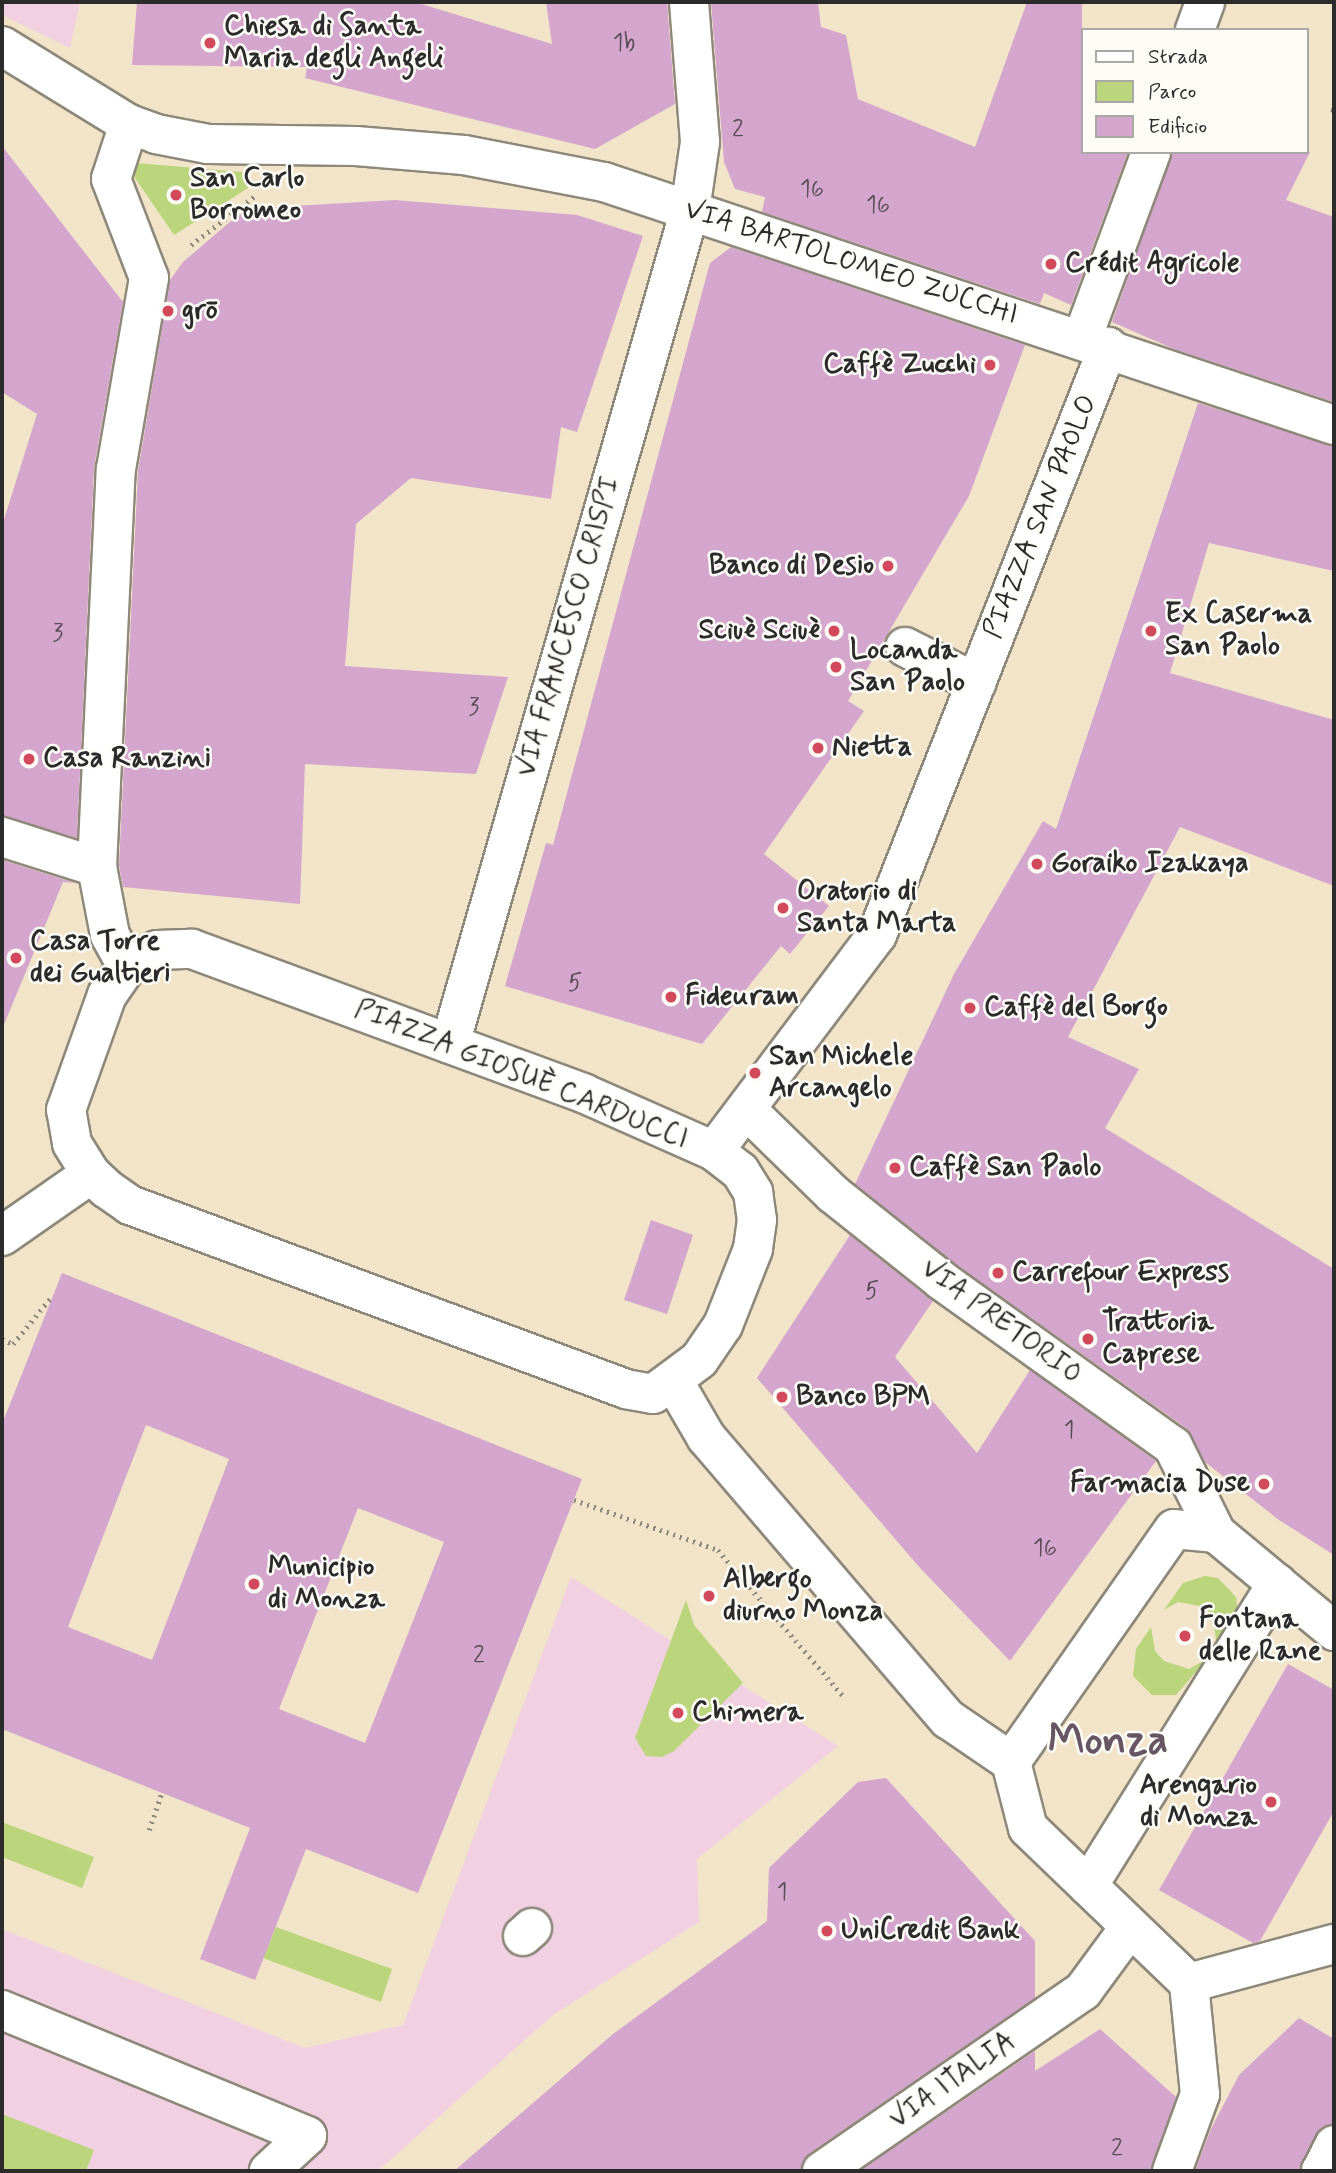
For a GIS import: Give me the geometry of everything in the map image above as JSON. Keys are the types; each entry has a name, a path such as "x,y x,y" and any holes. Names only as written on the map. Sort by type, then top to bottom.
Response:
{"street":[{"name":"VIA FRANCESCO CRISPI","path":"450,1044 690,211 701,142 689,2"},
{"path":"1196,28 1205,2"},
{"path":"2,46 129,124 111,179 149,278 116,469 97,867 110,935 127,966"},
{"name":"VIA BARTOLOMEO ZUCCHI","path":"129,124 179,141 284,148 356,146 523,164 604,182 1095,343 1334,425"},
{"name":"PIAZZA SAN PAOLO","path":"733,1129 877,935 976,683 1095,343 1150,154"},
{"path":"905,647 976,683"},
{"path":"2,837 97,867"},
{"name":"PIAZZA GIOSUÈ CARDUCCI","path":"192,949 450,1044 583,1093 733,1129 740,1171 753,1192 757,1220 753,1249 723,1325 699,1360 674,1382 653,1394 626,1389 130,1205 91,1174 72,1143 66,1110 107,995 127,966 157,950 192,949"},
{"name":"VIA PRETORIO","path":"733,1129 833,1194 941,1280 1173,1446 1216,1532"},
{"path":"2,1236 91,1174"},
{"path":"674,1382 706,1437 948,1719 1011,1762 1028,1828 1189,1983 1200,2094 1172,2171"},
{"path":"1011,1762 1174,1529 1216,1532 1334,1631"},
{"path":"1088,1886 1277,1583"},
{"name":"VIA ITALIA","path":"822,2171 1083,1991 1130,1927"},
{"path":"1189,1983 1334,1944"},
{"path":"2,2010 307,2136 270,2171"},
{"path":"1321,2171 1334,2146"}],"path":[{"path":"149,278 271,184 284,148"},
{"path":"2,1339 13,1344 53,1295"},
{"path":"574,1500 718,1550 843,1696"},
{"path":"149,1830 162,1792"}],"shaded area":[{"path":"2,2 80,2 70,48 2,15"},
{"path":"571,1577 838,1746 697,1859 699,1922 553,2015 378,2171 2,2171 2,1929 305,2048 403,2025"}],"green space":[{"path":"124,162 243,172 248,188 174,235"},
{"path":"1205,1576 1218,1578 1236,1597 1238,1611 1217,1646 1213,1619 1205,1607 1178,1602 1164,1610 1183,1583"},
{"path":"686,1600 694,1625 743,1683 674,1751 662,1757 646,1756 635,1738"},
{"path":"1151,1627 1155,1651 1164,1661 1189,1669 1207,1659 1176,1695 1152,1695 1133,1676 1136,1649"},
{"path":"2,1822 94,1857 82,1888 2,1857"},
{"path":"276,1927 392,1969 381,2002 263,1958"},
{"path":"2,2114 94,2150 86,2171 2,2171"}],"building":[{"path":"137,2 415,2 552,44 546,2 667,2 675,104 595,149 305,78 307,67 132,65"},
{"path":"711,2 818,2 821,27 846,35 858,99 975,147 1027,2 1082,2 1080,154 1127,154 1071,305 1044,293 1040,304 762,212 765,197 735,189 724,162"},
{"path":"2,146 123,302 94,468 77,838 2,816 2,526 37,414 2,392"},
{"path":"1310,152 1286,200 1334,217 1334,402 1174,349 1112,322 1171,154"},
{"path":"395,200 577,215 643,236 577,432 561,427 551,499 411,478 356,524 345,666 508,677 476,774 305,764 300,904 123,887 119,865 138,471 170,280 183,262 238,215 277,207"},
{"path":"731,247 1025,345 969,496 848,701 864,711 764,854 829,906 790,954 781,946 702,1044 505,986 546,843 553,845 710,263"},
{"path":"1198,403 1334,446 1334,571 1209,543 1170,673 1334,720 1334,886 1180,827 1068,1037 1139,1069 1105,1128 1334,1269 1334,1555 1279,1520 1205,1462 1186,1428 954,1263 855,1184 954,974 1043,821 1056,829"},
{"name":"Casa Torre dei Gualtieri","path":"2,860 75,883 63,882 3,1027"},
{"path":"651,1220 693,1235 667,1314 624,1300"},
{"path":"850,1235 933,1301 895,1357 977,1453 1030,1370 1156,1461 1010,1661 920,1568 757,1378"},
{"name":"Municipio di Monza","path":"62,1273 582,1479 418,1893 306,1849 255,1980 200,1959 250,1828 2,1729 2,1424","holes":["146,1425 229,1459 152,1660 68,1627","358,1508 444,1542 365,1743 279,1709"]},
{"name":"Arengario di Monza","path":"1288,1664 1334,1690 1334,1811 1260,1941 1253,1943 1159,1890"},
{"path":"886,1778 1035,1941 1035,1998 810,2153 800,2171 454,2171 613,2034 767,1921 769,1868 858,1782"},
{"path":"1299,2018 1334,2039 1334,2123 1315,2135 1299,2171 1195,2171 1211,2129 1239,2075"},
{"path":"1100,2029 1176,2097 1151,2171 860,2171 1035,2051 1035,2071"}],"place":[{"name":"Chiesa di Santa Maria degli Angeli","path":"210,43"},
{"name":"San Carlo Borromeo","path":"176,195"},
{"name":"Crédit Agricole","path":"1051,264"},
{"name":"grō","path":"168,311"},
{"name":"Caffè Zucchi","path":"990,365"},
{"name":"Banco di Desio","path":"888,566"},
{"name":"Sciuè Sciuè","path":"834,631"},
{"name":"Ex Caserma San Paolo","path":"1151,631"},
{"name":"Locanda San Paolo","path":"836,667"},
{"name":"Nietta","path":"818,748"},
{"name":"Casa Ranzini","path":"29,759"},
{"name":"Goraiko Izakaya","path":"1037,864"},
{"name":"Oratorio di Santa Marta","path":"783,908"},
{"name":"Casa Torre dei Gualtieri","path":"16,958"},
{"name":"Fideuram","path":"671,997"},
{"name":"Caffè del Borgo","path":"970,1008"},
{"name":"San Michele Arcangelo","path":"755,1073"},
{"name":"Caffè San Paolo","path":"895,1168"},
{"name":"Carrefour Express","path":"998,1273"},
{"name":"Trattoria Caprese","path":"1088,1339"},
{"name":"Banco BPM","path":"782,1397"},
{"name":"Farmacia Duse","path":"1264,1484"},
{"name":"Municipio di Monza","path":"254,1584"},
{"name":"Albergo diurno Monza","path":"709,1596"},
{"name":"Fontana delle Rane","path":"1185,1636"},
{"name":"Chimera","path":"678,1713"},
{"name":"Arengario di Monza","path":"1271,1802"},
{"name":"UniCredit Bank","path":"827,1931"}],"district":[{"name":"Monza","path":"1108,1742"}]}
